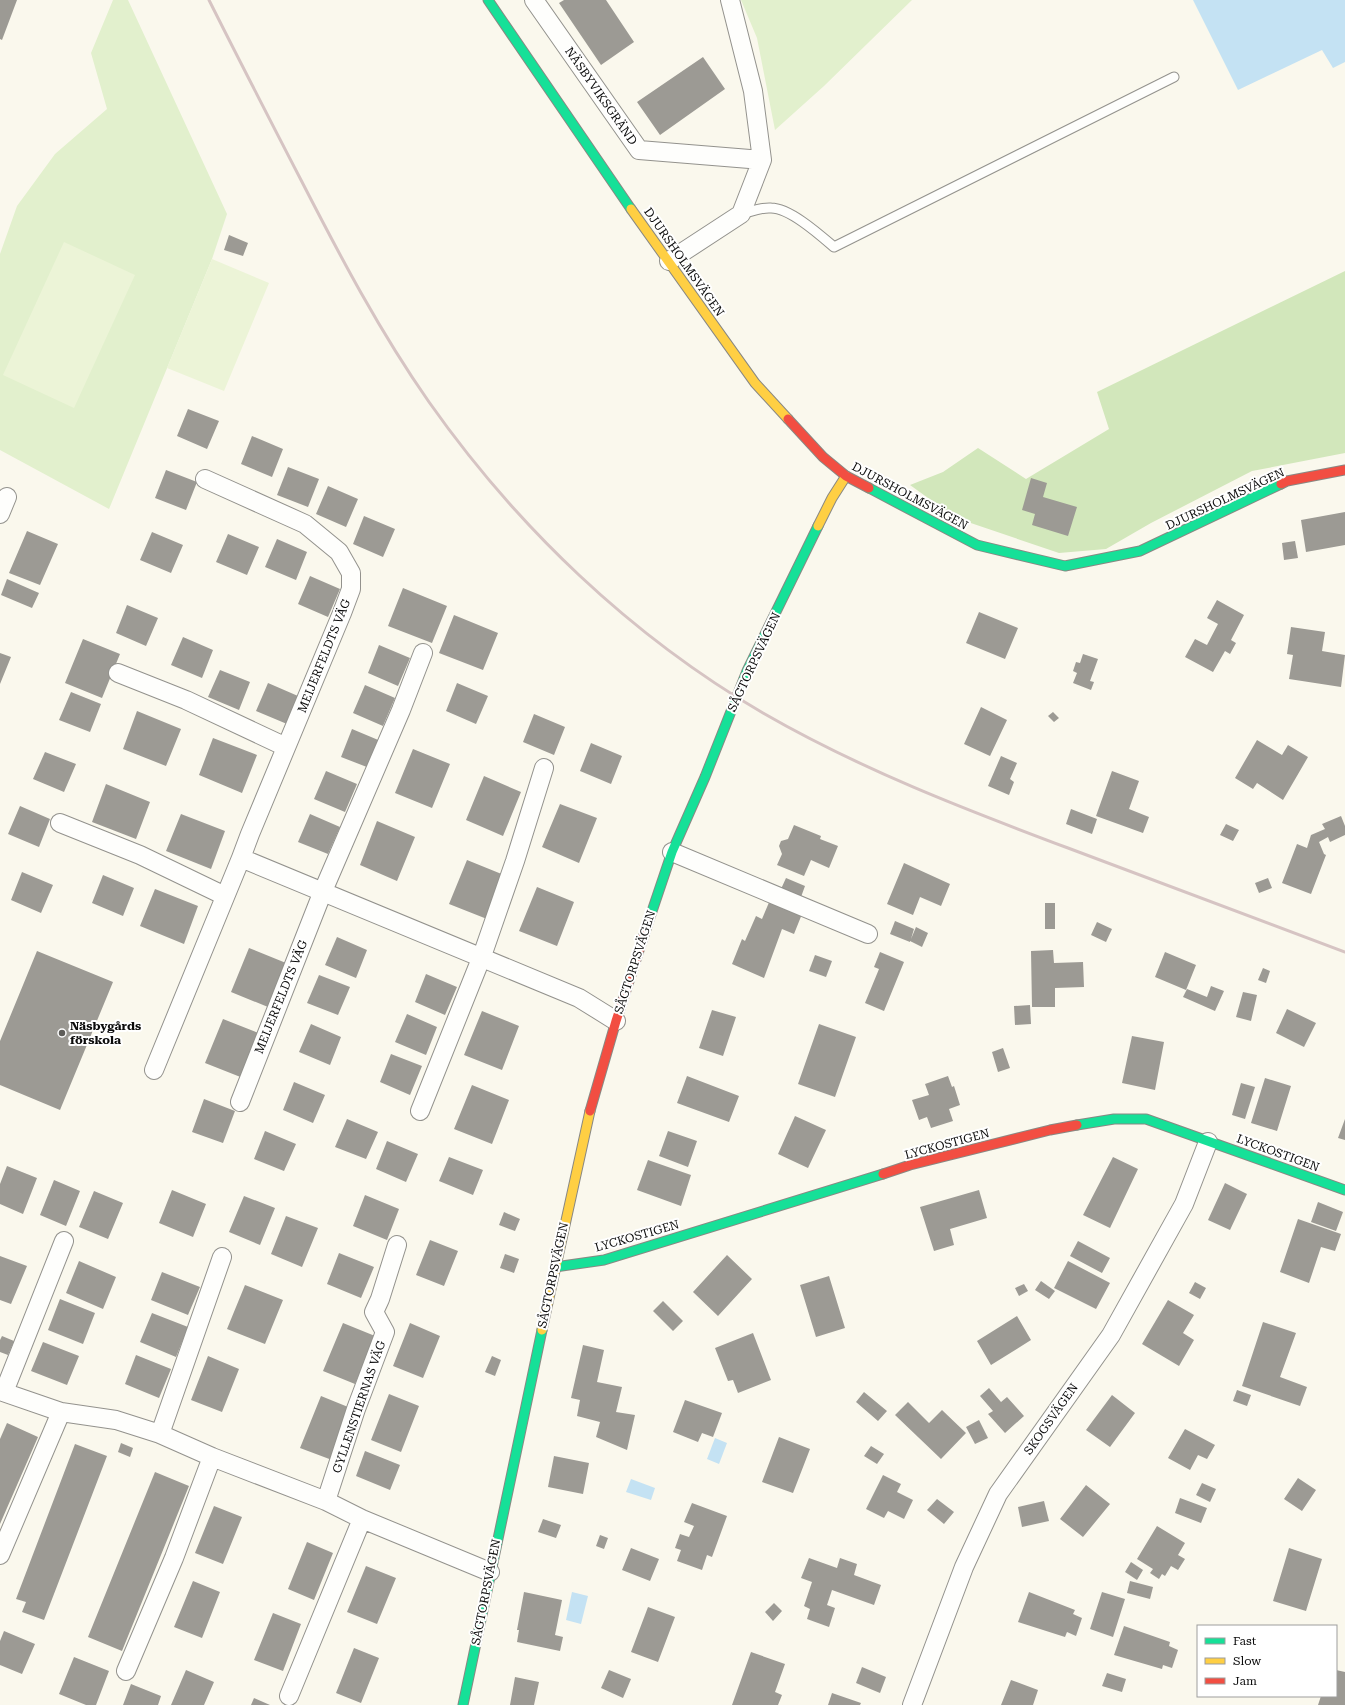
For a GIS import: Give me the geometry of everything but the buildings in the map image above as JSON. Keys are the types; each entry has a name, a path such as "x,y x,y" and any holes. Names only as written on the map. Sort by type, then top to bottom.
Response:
{"street":[{"name":"DJURSHOLMSVÄGEN","path":"488,0 669,262 755,383 822,457 846,476 977,545 1065,566 1140,551 1287,481 1345,470"},
{"name":"NÄSBYVIKSGRÄND","path":"534,0 639,150 762,160"},
{"path":"669,262 741,214 762,160 753,91 730,0"},
{"name":"SÅGTORPSVÄGEN","path":"463,1705 585,1128 616,1021 672,852 705,777 747,671 832,498 846,476"},
{"name":"MEIJERFELDTS VÄG","path":"154,1070 351,589 350,573 339,552 305,524 205,479"},
{"path":"0,514 7,497"},
{"name":"MEIJERFELDTS VÄG","path":"240,1102 322,891 401,710 423,653"},
{"path":"118,673 186,700 286,747"},
{"path":"420,1111 482,956 515,861 544,768"},
{"path":"60,823 140,855 225,896"},
{"path":"672,852 868,934"},
{"path":"241,858 482,956 579,998 616,1021"},
{"name":"LYCKOSTIGEN","path":"555,1267 604,1260 771,1210 910,1165 1050,1130 1114,1119 1146,1118 1208,1142 1234,1149 1345,1190"},
{"name":"SKOGSVÄGEN","path":"912,1705 964,1566 998,1494 1111,1335 1184,1204 1208,1142"},
{"path":"64,1241 2,1391 61,1412 116,1420 160,1434 212,1457 326,1502 362,1519 490,1572"},
{"name":"GYLLENSTIERNAS VÄG","path":"326,1502 356,1409 385,1332 374,1312 380,1299 397,1245"},
{"path":"160,1434 222,1257"},
{"path":"0,1555 61,1412"},
{"path":"126,1671 174,1558 212,1457"},
{"path":"289,1696 362,1519"}],"lane":[{"path":"741,214 772,208 793,215 813,229 834,247 1174,77"}],"green space":[{"path":"113,0 128,0 227,214 212,259 109,509 0,450 0,254 17,206 55,154 107,109 91,53"},
{"path":"741,0 912,0 824,86 775,130 757,38"},
{"path":"64,242 135,275 74,408 3,375"},
{"path":"212,259 269,283 224,391 167,368"},
{"path":"1345,271 1345,453 1252,471 1151,523 1106,549 1059,553 956,518 910,485 943,472 978,448 1026,479 1109,429 1097,392"}],"water":[{"path":"1193,0 1345,0 1345,62 1333,68 1322,50 1238,90"},
{"path":"715,1438 727,1443 719,1464 707,1459"},
{"path":"631,1479 655,1488 651,1500 626,1492"},
{"path":"572,1592 588,1596 581,1624 566,1620"}],"railway":[{"path":"209,0 346,265 377,321 429,402 463,448 539,535 580,576 623,614 668,650 714,683 763,713 800,733 875,770 951,803 1345,952"}],"traffic: fast":[{"path":"488,0 631,209"},
{"path":"869,488 977,545 1065,566 1140,551 1281,484"},
{"path":"644,935 672,852 705,777 747,671 818,526"},
{"path":"1077,1125 1114,1119 1146,1119 1345,1190"},
{"path":"555,1267 604,1260 883,1174"},
{"path":"463,1705 542,1330"}],"traffic: slow":[{"path":"631,209 755,383 788,419"},
{"path":"818,526 832,498 846,476"},
{"path":"542,1330 590,1111"}],"traffic: jam":[{"path":"788,419 823,457 846,476 869,488"},
{"path":"1281,484 1287,481 1345,470"},
{"path":"590,1111 616,1021 644,935"},
{"path":"883,1174 910,1165 1050,1130 1077,1125"}],"place":[{"name":"Näsbygårds förskola","path":"62,1033"}]}
